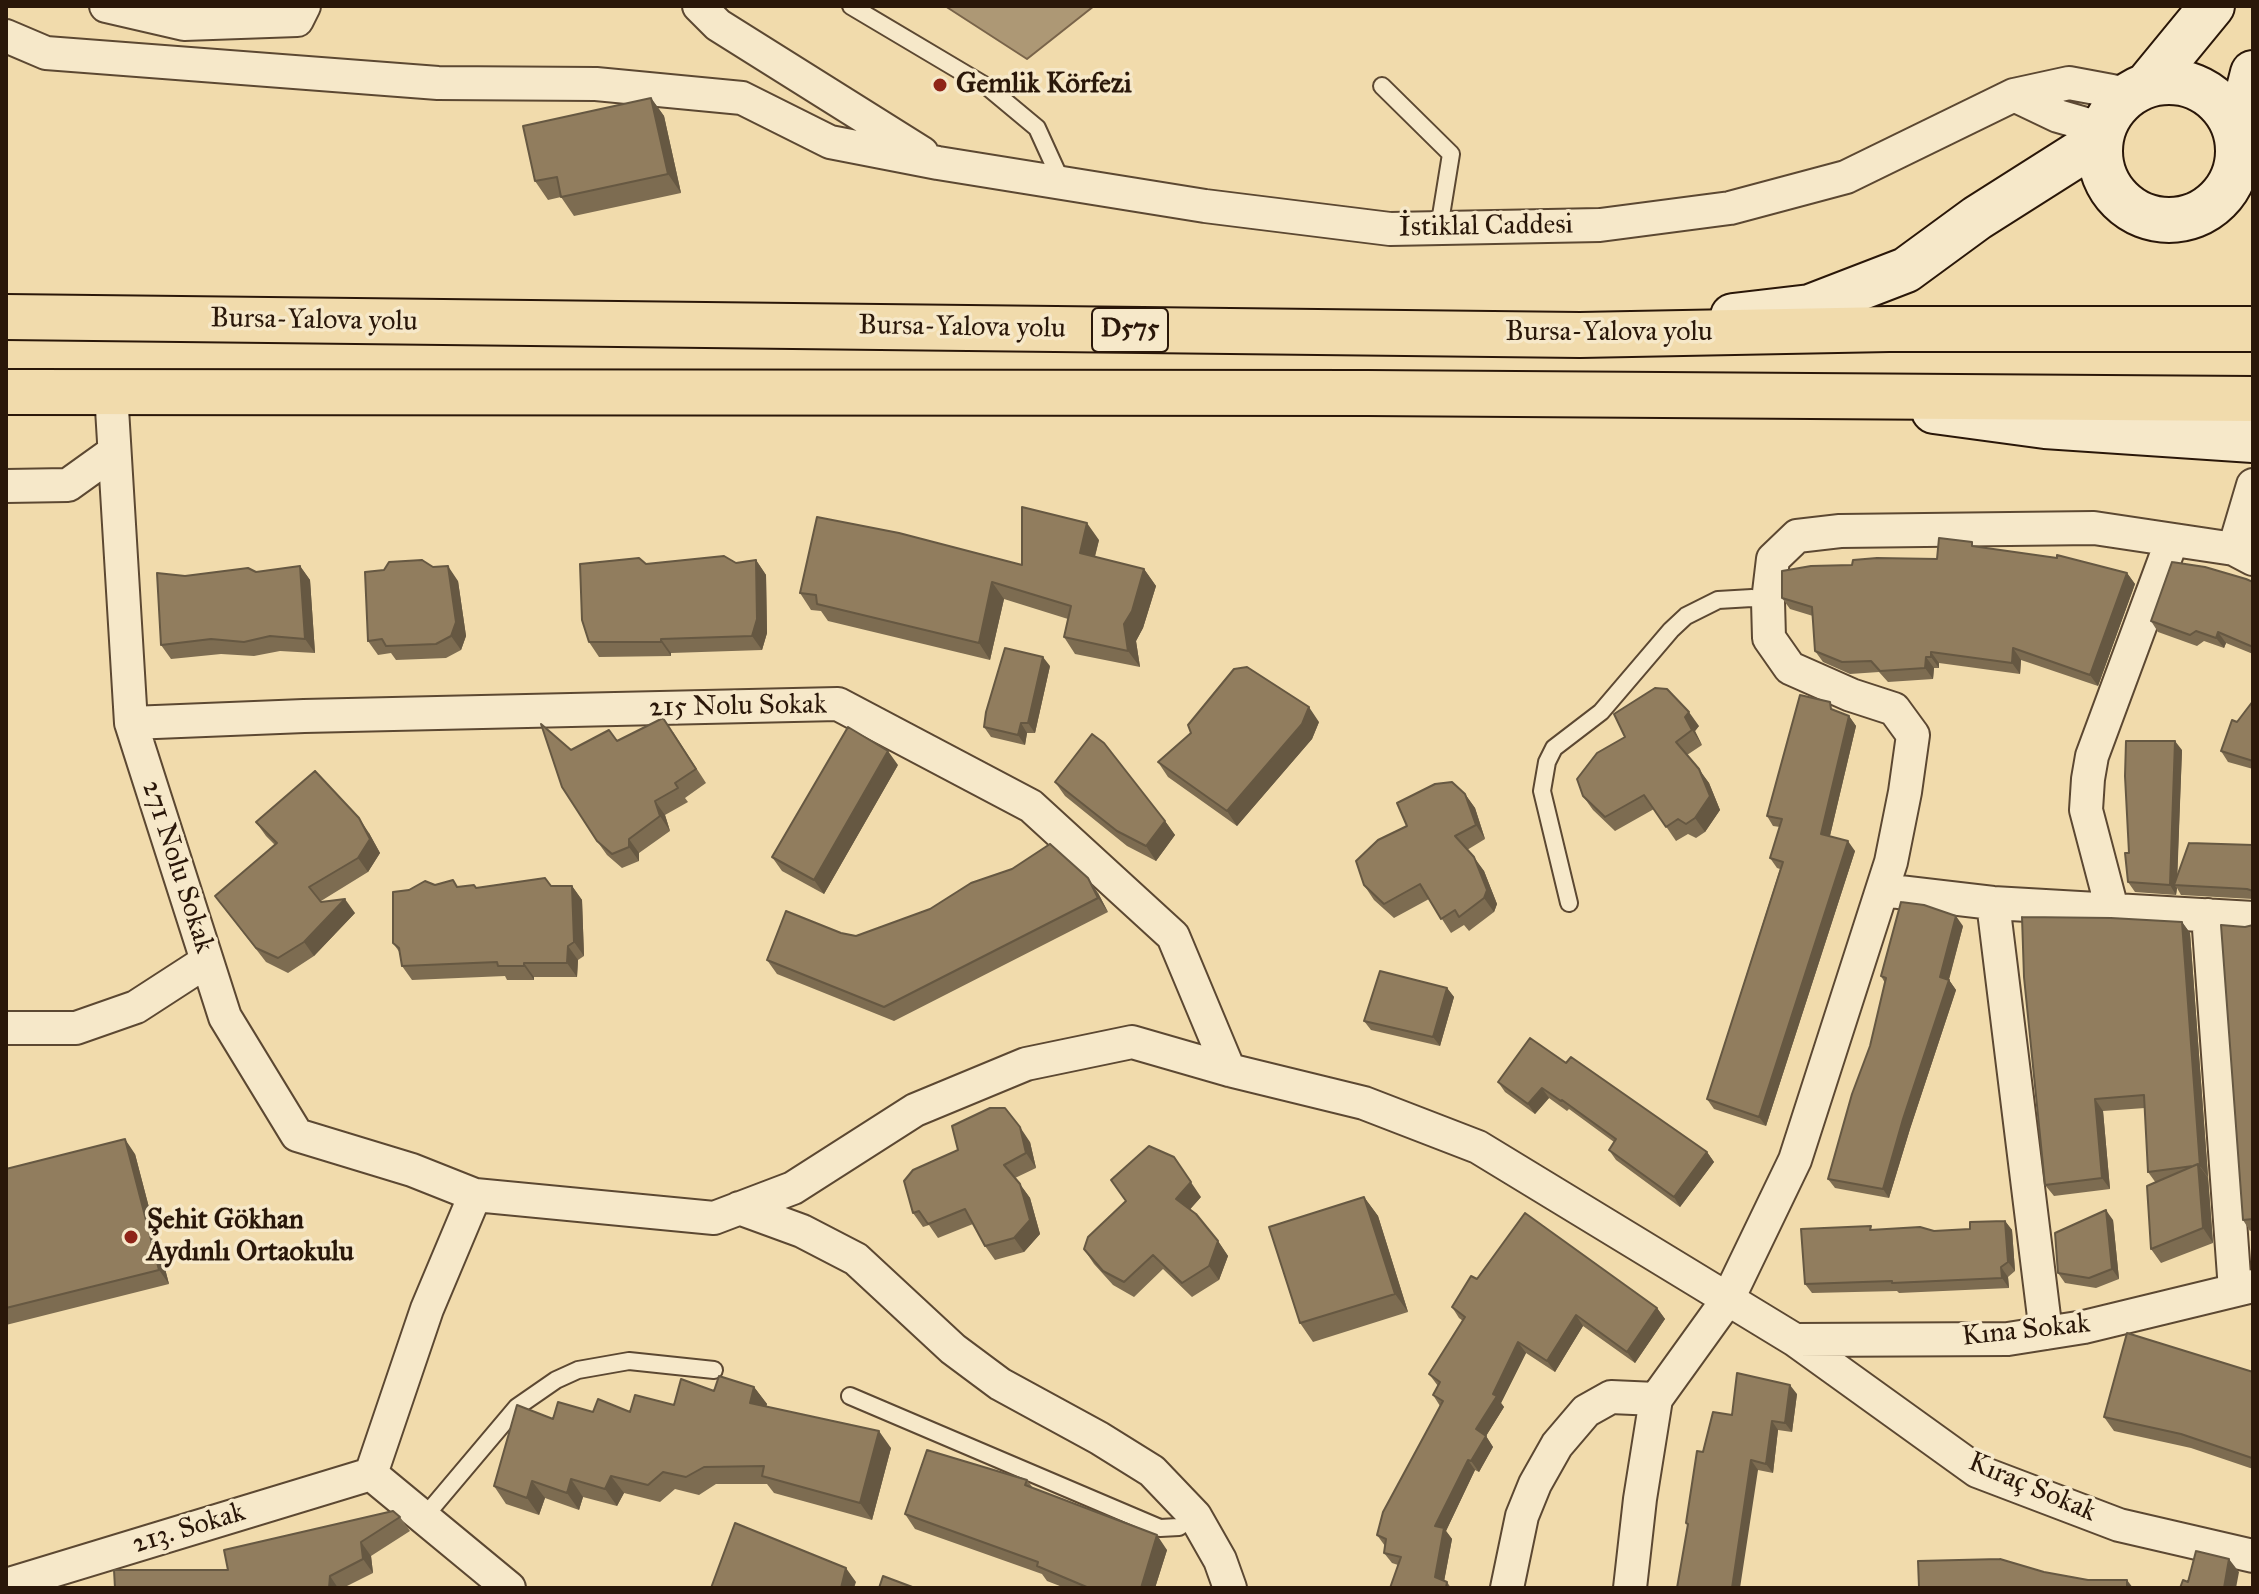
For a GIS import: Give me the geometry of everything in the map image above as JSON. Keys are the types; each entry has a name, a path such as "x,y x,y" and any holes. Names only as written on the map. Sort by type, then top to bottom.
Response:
{"highway":[{"name":"Bursa-Yalova yolu","path":"6,317 1580,335 1889,329 2253,329"},
{"name":"D575","path":"6,392 1368,393 2253,399"}],"main road":[{"path":"2212,6 2120,112 2103,175 2114,194 2131,209 2153,218 2176,220 2198,214 2218,201 2243,164 2253,73"},
{"path":"1580,335 1810,307 1906,270 2120,112 2171,81 2193,85 2213,97 2229,115 2243,164"},
{"path":"1840,398 2045,426 2253,440"}],"street":[{"path":"106,6 184,24 297,20 304,6"},
{"path":"699,6 718,25 938,163"},
{"name":"İstiklal Caddesi","path":"6,36 46,53 438,83 596,84 742,98 830,142 938,163 1205,206 1390,229 1600,225 1730,208 1846,177 2014,95 2069,83 2120,112"},
{"path":"2014,95 2058,116 2120,112"},
{"name":"271 Nolu Sokak","path":"111,392 131,723 225,1017 297,1135 412,1170 475,1195 714,1218 793,1188 915,1110 1026,1064 1132,1042 1229,1070"},
{"path":"6,486 68,485 114,452"},
{"path":"1630,1588 1656,1399 1728,1299 1795,1160 1882,890 1905,792 1913,735 1894,709 1851,695 1790,668 1769,638 1768,601 1773,559 1797,536 1840,531 2094,528 2244,554 2253,485"},
{"path":"2112,909 2086,810 2088,779 2092,756 2172,540"},
{"name":"215 Nolu Sokak","path":"131,723 838,704 1031,806 1173,936 1229,1070"},
{"path":"1882,890 1993,903 2253,918"},
{"path":"1993,903 2046,1333"},
{"path":"2208,915 2244,1288"},
{"path":"6,1028 76,1028 136,1007 207,961"},
{"name":"Kıraç Sokak","path":"1229,1070 1364,1103 1478,1147 1795,1340 1977,1471 2119,1525 2253,1556"},
{"path":"475,1195 427,1309 371,1474 509,1588"},
{"path":"739,1208 802,1231 856,1259 916,1316 1000,1384 1152,1471 1195,1516 1220,1560 1230,1588"},
{"name":"Kına Sokak","path":"1795,1340 2008,1339 2084,1327 2244,1288"},
{"path":"1507,1588 1522,1516 1535,1484 1557,1445 1586,1411 1611,1397 1656,1399"},
{"name":"213. Sokak","path":"6,1585 371,1474"}],"lane":[{"path":"851,6 989,88 1037,128 1062,183"},
{"path":"1382,86 1451,154 1439,228"},
{"path":"1569,903 1542,791 1547,762 1554,748 1601,712 1686,616 1718,600 1752,598 1768,601"},
{"path":"425,1516 517,1407 556,1380 591,1367 629,1361 714,1370"},
{"path":"850,1396 1151,1525 1179,1527 1195,1516"}],"shaded area":[{"path":"945,6 1094,6 1027,59"}],"building":[{"path":"651,98 668,174 561,197 557,177 535,181 523,126"},
{"path":"1022,507 1087,523 1080,553 1144,569 1132,611 1124,624 1128,651 1064,637 1071,606 992,582 979,643 817,604 816,595 800,593 817,517 899,533 1022,565"},
{"path":"1939,538 1972,542 1972,546 2057,558 2057,555 2127,573 2090,675 2013,648 2012,663 1931,652 1931,657 1926,657 1925,668 1880,671 1871,661 1842,662 1815,651 1812,607 1782,598 1782,571 1811,566 1852,565 1853,560 1877,558 1937,559"},
{"path":"724,556 736,563 756,560 757,619 752,636 661,639 661,642 589,642 582,620 580,564 639,558 646,564"},
{"path":"422,560 433,567 448,566 456,622 451,636 436,644 386,646 382,639 368,641 365,572 384,570 389,562"},
{"path":"2172,562 2205,567 2253,582 2253,647 2218,632 2216,638 2196,631 2190,635 2151,621"},
{"path":"300,566 305,639 270,636 244,642 211,639 161,645 157,573 185,576 248,568 256,572"},
{"path":"1005,648 1043,657 1028,723 1021,723 1018,735 984,727"},
{"path":"1247,667 1309,707 1302,724 1227,811 1158,762 1191,733 1188,725 1234,669"},
{"path":"1655,688 1667,689 1689,712 1685,717 1692,730 1676,742 1699,769 1710,796 1695,818 1686,824 1678,819 1666,827 1644,795 1605,817 1583,796 1577,779 1597,753 1625,737 1614,714"},
{"path":"1800,695 1830,702 1831,709 1849,716 1821,834 1848,841 1759,1117 1707,1099 1783,862 1770,858 1782,819 1767,816"},
{"path":"2253,701 2253,761 2221,751 2232,720 2237,722"},
{"path":"663,718 696,769 675,783 678,788 655,801 660,816 629,839 629,847 612,854 597,841 562,787 541,724 571,750 609,730 617,741"},
{"path":"848,727 888,751 814,880 772,857"},
{"path":"1092,734 1104,743 1165,821 1146,846 1117,831 1055,782"},
{"path":"2126,741 2175,741 2170,885 2128,882 2125,853 2129,853"},
{"path":"315,771 359,818 370,839 358,858 309,887 321,902 345,899 304,942 278,958 256,948 215,896 277,843 256,822"},
{"path":"1452,782 1465,794 1476,825 1455,836 1474,857 1487,890 1484,898 1459,917 1455,910 1441,919 1420,884 1384,904 1364,885 1356,861 1378,840 1407,826 1397,803 1435,784"},
{"path":"2189,843 2253,845 2253,891 2174,885"},
{"path":"1050,844 1088,878 1098,898 884,1007 767,960 786,911 856,936 930,909 971,883 1012,869"},
{"path":"545,878 551,886 572,886 574,942 568,946 567,963 402,966 399,948 393,943 393,892 409,890 425,881 435,885 453,880 457,887 474,885 476,888"},
{"path":"1901,902 1924,905 1956,916 1940,977 1949,980 1883,1189 1828,1179 1852,1094 1870,1046 1886,978 1881,976"},
{"path":"2022,917 2182,922 2200,1166 2148,1172 2144,1095 2095,1099 2102,1178 2045,1185 2024,977"},
{"path":"2221,925 2253,925 2253,1219 2243,1220"},
{"path":"1380,971 1447,988 1433,1037 1364,1021"},
{"path":"1530,1038 1566,1063 1571,1057 1707,1152 1674,1197 1609,1150 1616,1139 1562,1100 1542,1088 1528,1104 1498,1082"},
{"path":"990,1108 1005,1108 1020,1127 1026,1153 1004,1165 1020,1184 1030,1220 1014,1238 985,1246 965,1209 928,1224 919,1211 913,1213 904,1181 913,1170 958,1150 952,1126"},
{"path":"125,1139 159,1270 6,1308 6,1169"},
{"path":"1149,1146 1174,1157 1191,1182 1176,1199 1196,1214 1218,1241 1209,1266 1182,1283 1153,1255 1124,1282 1103,1271 1084,1249 1088,1237 1126,1201 1111,1180"},
{"path":"2198,1164 2203,1228 2151,1249 2147,1186"},
{"path":"1364,1197 1395,1294 1300,1323 1269,1227"},
{"path":"2106,1210 2112,1269 2089,1278 2058,1273 2055,1233"},
{"path":"1525,1213 1657,1308 1627,1352 1576,1315 1547,1361 1518,1342 1493,1394 1497,1396 1476,1429 1486,1436 1471,1461 1468,1460 1435,1526 1444,1528 1435,1577 1447,1582 1446,1588 1390,1588 1401,1557 1384,1553 1386,1539 1377,1535 1383,1512 1443,1401 1433,1395 1440,1382 1429,1374 1465,1317 1452,1307 1471,1276 1477,1279"},
{"path":"2005,1221 2008,1262 2001,1267 2002,1278 1805,1284 1801,1229 1871,1226 1870,1230 1920,1227 1934,1231 1970,1229 1970,1222"},
{"path":"2127,1333 2253,1372 2252,1458 2181,1434 2104,1417"},
{"path":"1737,1373 1790,1385 1785,1423 1772,1421 1766,1464 1751,1460 1732,1588 1677,1588 1697,1451 1703,1452 1713,1412 1732,1415"},
{"path":"719,1376 754,1387 750,1403 879,1431 860,1503 762,1476 764,1466 704,1467 686,1477 663,1472 648,1485 611,1476 605,1489 571,1479 567,1493 532,1481 527,1498 494,1486 517,1405 553,1419 558,1402 593,1412 598,1399 630,1412 635,1395 674,1405 681,1379 714,1391"},
{"path":"927,1450 1027,1480 1025,1485 1157,1535 1141,1588 1089,1588 1037,1566 1038,1562 905,1514"},
{"path":"393,1511 400,1517 361,1542 363,1559 330,1576 329,1588 115,1588 114,1570 228,1570 224,1550"},
{"path":"735,1523 846,1568 841,1588 711,1588"},
{"path":"2196,1551 2229,1559 2224,1588 2180,1588 2183,1580 2188,1582"},
{"path":"2000,1559 2044,1572 2088,1580 2127,1580 2127,1588 1919,1587 1918,1561"},
{"path":"883,1576 915,1588 879,1588"}],"place":[{"name":"Gemlik Körfezi","path":"940,85"},
{"name":"Şehit Gökhan Aydınlı Ortaokulu","path":"131,1237"}]}
